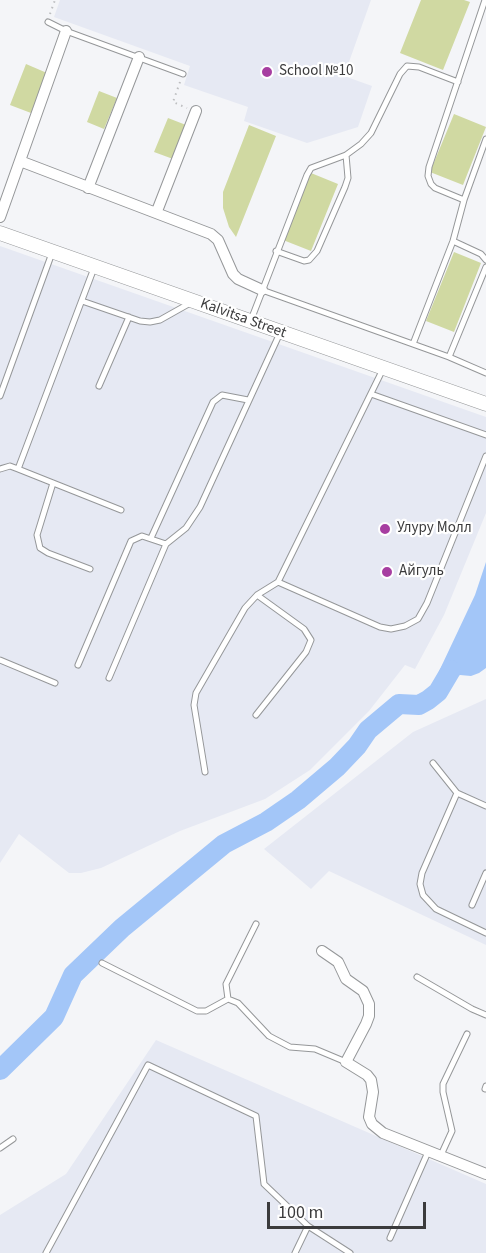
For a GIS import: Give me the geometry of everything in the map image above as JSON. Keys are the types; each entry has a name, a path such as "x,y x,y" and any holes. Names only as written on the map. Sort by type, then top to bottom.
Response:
{"street":[{"path":"0,217 66,30"},
{"path":"88,188 139,57"},
{"path":"157,211 196,111"},
{"path":"20,161 88,188 157,211 211,234 218,240 233,274 238,279 262,290"},
{"name":"Kalvitsa Street","path":"0,233 486,404"},
{"path":"322,951 338,962 346,979 363,991 369,1004 369,1016 346,1062 371,1080 373,1092 369,1117 376,1129 486,1174"}],"lane":[{"path":"464,200 435,188 428,176 429,167 485,0"},
{"path":"48,22 183,74"},
{"path":"250,322 276,251 311,168 346,154 361,144 370,134 400,74 407,66 419,66 458,82"},
{"path":"413,344 453,241 464,200 486,139"},
{"path":"276,251 304,261 309,260 317,251 348,178 346,154"},
{"path":"453,241 481,254 486,260"},
{"path":"0,396 53,252"},
{"path":"18,469 95,266"},
{"path":"449,357 486,267"},
{"path":"262,290 449,357 486,374"},
{"path":"82,302 150,322 160,321 194,302"},
{"path":"99,386 129,317"},
{"path":"109,678 165,544 186,528 200,507 280,333"},
{"path":"205,772 194,705 196,693 245,608 257,595 278,582 384,368"},
{"path":"151,538 213,402 222,394 248,400"},
{"path":"372,394 486,435"},
{"path":"278,582 380,627 391,629 405,626 418,619 427,603 486,456"},
{"path":"0,469 10,466 122,510"},
{"path":"53,483 37,535 40,548 90,569"},
{"path":"78,665 131,541 142,536 165,544"},
{"path":"256,715 306,652 311,640 304,629 257,595"},
{"path":"0,660 55,683"},
{"path":"433,764 457,793 486,806"},
{"path":"457,793 422,873 420,884 423,895 436,909 486,933"},
{"path":"472,905 486,873"},
{"path":"228,999 226,984 256,924"},
{"path":"102,963 197,1011 206,1011 228,999"},
{"path":"417,977 471,1009 486,1015"},
{"path":"228,999 238,1003 269,1036 290,1047 315,1049 346,1062"},
{"path":"441,1155 452,1131 443,1084 467,1034"},
{"path":"46,1253 148,1065 256,1116 264,1184 308,1226 350,1253"},
{"path":"0,1148 13,1139"},
{"path":"390,1238 428,1150"},
{"path":"295,1253 308,1226"}],"path":[{"path":"48,22 55,0"},
{"path":"183,74 173,102 196,111"}],"shaded area":[{"name":"School №10","path":"60,0 371,0 344,76 372,86 358,127 307,143 244,121 248,107 184,85 190,66 54,17"},
{"path":"0,246 486,417 486,513 444,615 415,669 405,665 369,711 310,770 265,799 180,831 101,868 81,873 69,873 19,834 0,863"},
{"path":"486,699 486,945 329,871 311,889 264,849 413,732"},
{"path":"156,1040 486,1184 486,1253 0,1253 0,1215 66,1174"}],"green space":[{"path":"421,0 470,2 443,70 400,53"},
{"path":"26,64 47,73 31,113 10,105"},
{"path":"99,91 117,98 104,129 87,122"},
{"path":"454,114 486,127 463,185 430,172"},
{"path":"168,118 186,125 173,159 154,152"},
{"path":"249,125 276,136 236,237 229,227 223,208 223,192"},
{"path":"311,173 338,184 311,251 283,240"},
{"path":"454,252 481,263 454,332 426,321"}],"water":[{"path":"486,562 486,668 471,676 460,675 451,678 438,692 433,684 475,595"}],"waterway":[{"path":"0,1070 54,1017 73,975 122,928 224,844 266,822 298,800 337,767 357,746 368,730 399,704 419,705 428,700 438,692 451,670"}],"place":[{"name":"School №10","path":"267,72"},
{"name":"Улуру Молл","path":"385,529"},
{"name":"Айгуль","path":"387,572"}]}
